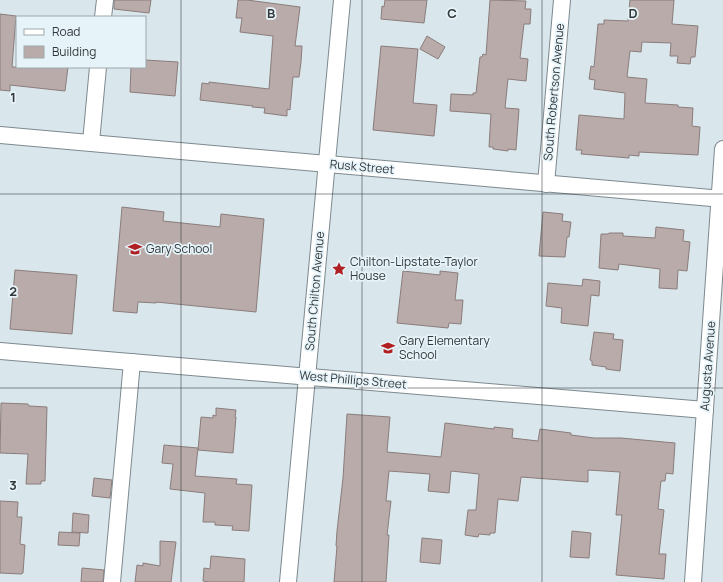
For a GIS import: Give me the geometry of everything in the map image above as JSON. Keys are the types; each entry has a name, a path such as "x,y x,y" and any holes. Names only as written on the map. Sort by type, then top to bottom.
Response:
{"street":[{"path":"103,16 105,0"},
{"name":"South Chilton Avenue","path":"288,582 342,0"},
{"name":"South Robertson Avenue","path":"546,184 562,0"},
{"path":"90,142 98,68"},
{"name":"Rusk Street","path":"0,134 721,199"},
{"name":"Augusta Avenue","path":"693,582 721,199 723,149"},
{"name":"West Phillips Street","path":"0,351 705,410"},
{"path":"112,582 132,362"}],"building":[{"path":"114,0 151,0 149,13 114,9"},
{"path":"238,0 300,7 295,46 302,46 301,62 299,77 293,77 290,110 287,109 287,116 264,113 265,108 200,100 202,83 209,84 209,82 269,89 273,36 240,32 242,18 236,18"},
{"path":"385,0 427,0 424,23 381,19 382,6 384,7"},
{"path":"490,0 526,1 525,9 531,9 530,24 524,24 520,58 528,59 526,81 508,79 505,108 519,109 516,150 508,149 508,151 489,147 491,114 450,111 451,94 473,95 473,93 476,93 480,57 482,57 483,54 486,55"},
{"path":"630,0 674,0 672,24 698,26 695,57 691,57 690,64 677,63 678,56 670,56 671,43 642,42 641,52 630,51 627,77 647,79 645,103 678,105 678,107 693,108 692,126 700,127 698,155 639,152 639,156 629,155 629,158 581,154 582,150 576,150 579,115 624,119 625,93 594,89 595,80 589,79 591,66 594,67 598,24 604,24 604,20 628,21"},
{"path":"0,14 16,16 12,67 68,68 65,91 10,85 10,91 0,90"},
{"path":"427,36 445,47 438,59 420,49"},
{"path":"381,46 418,49 413,103 437,105 434,136 373,130"},
{"path":"146,60 178,62 175,96 130,92 131,68 146,68"},
{"path":"122,207 164,212 163,221 220,227 221,214 264,219 256,312 156,302 138,302 137,313 113,311"},
{"path":"543,212 563,214 562,221 571,222 569,237 567,237 565,257 539,256"},
{"path":"656,227 684,230 683,241 690,242 687,271 678,270 677,289 659,288 660,269 619,264 618,270 599,268 601,234 623,233 623,236 655,238"},
{"path":"15,270 77,275 72,334 10,329"},
{"path":"403,271 440,275 440,271 458,273 455,300 463,300 461,324 449,323 448,328 397,323"},
{"path":"583,279 600,281 599,296 591,295 588,326 561,323 562,308 546,306 548,283 582,286"},
{"path":"594,332 614,334 613,339 623,340 620,371 592,365 592,361 590,360"},
{"path":"1,403 28,404 29,406 47,407 45,481 41,481 41,484 26,484 28,454 0,453"},
{"path":"216,408 236,410 233,453 198,450 201,417 213,418 213,415 216,416"},
{"path":"347,414 390,417 387,452 441,457 445,423 494,429 494,427 513,429 512,438 538,441 540,429 594,438 621,438 675,443 673,474 666,473 665,481 661,481 658,509 664,510 659,554 666,554 664,579 616,575 622,515 616,515 620,472 588,470 588,482 521,477 518,501 498,499 495,533 490,533 490,535 479,534 478,537 465,535 468,510 476,510 479,474 451,471 449,493 428,491 430,474 389,471 386,501 391,501 387,535 389,535 386,582 334,582"},
{"path":"164,445 198,448 195,476 237,479 236,484 252,485 249,531 232,530 233,526 215,525 215,522 203,522 205,493 170,489 173,464 162,463"},
{"path":"94,478 112,480 110,498 92,496"},
{"path":"0,501 18,502 17,517 22,517 20,544 25,545 23,573 21,574 0,573"},
{"path":"73,513 89,515 88,533 72,532"},
{"path":"572,531 591,533 589,558 570,557"},
{"path":"59,532 80,533 79,546 58,545"},
{"path":"422,538 442,540 440,564 420,562"},
{"path":"160,541 176,542 171,582 135,582 137,565 143,566 143,563 160,566"},
{"path":"211,556 245,559 244,582 203,581 204,568 210,569"},
{"path":"82,568 104,570 103,582 81,582"}],"place":[{"name":"Gary School","path":"135,249"},
{"name":"Chilton-Lipstate-Taylor House","path":"339,269"},
{"name":"Gary Elementary School","path":"388,348"}]}
